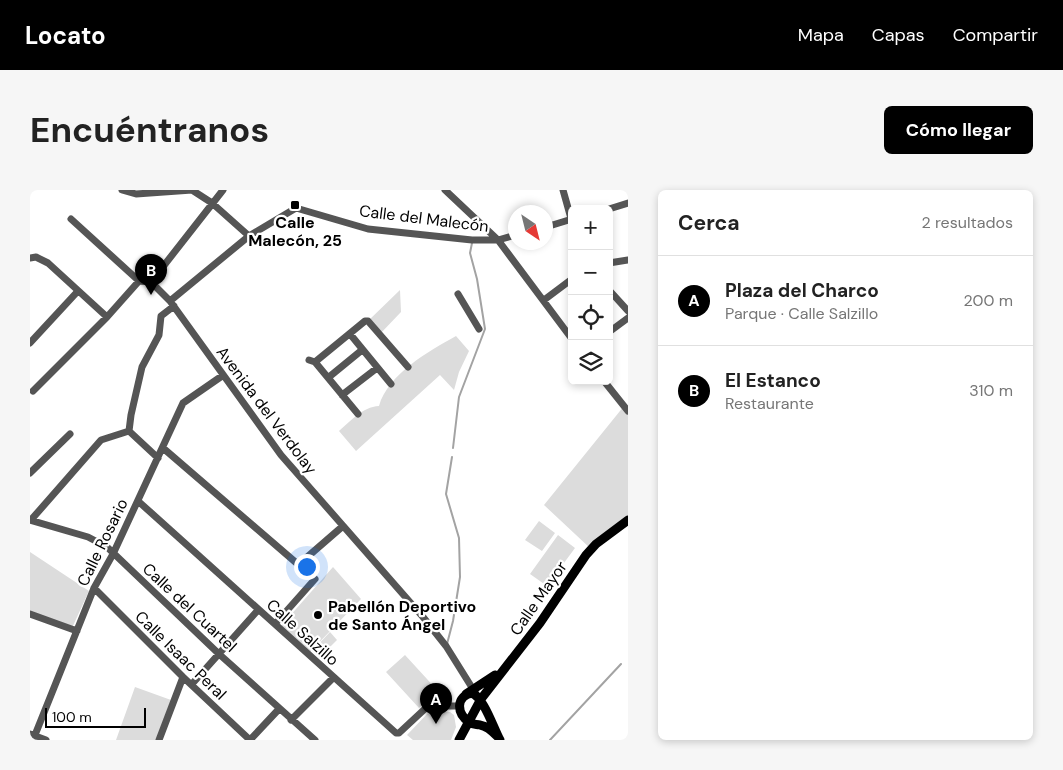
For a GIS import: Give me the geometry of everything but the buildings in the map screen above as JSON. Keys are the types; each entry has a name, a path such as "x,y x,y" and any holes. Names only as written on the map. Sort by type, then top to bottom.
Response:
{"main road":[{"name":"Calle Mayor","path":"472,695 502,672 540,623 591,549 628,520"},
{"path":"472,695 459,702 461,713 471,723 489,728 500,739"},
{"path":"472,695 486,711 500,739"},
{"path":"460,740 471,723 472,695"},
{"path":"471,723 481,721 486,711"}],"street":[{"path":"122,190 136,194 192,190 212,203 248,236"},
{"path":"71,219 139,281 151,282 223,190"},
{"path":"445,190 498,240 568,333"},
{"path":"563,190 568,207"},
{"path":"613,208 628,204"},
{"name":"Calle del Malecón","path":"129,431 142,367 159,335 161,316 248,236 296,208 368,229 472,240 498,240 508,237"},
{"path":"553,224 568,221"},
{"path":"30,258 36,257 48,264 107,317"},
{"path":"613,262 628,260"},
{"path":"33,391 107,317 139,281"},
{"name":"Avenida del Verdolay","path":"151,282 172,304 222,376 281,455 423,617 446,646 466,680 472,695"},
{"path":"544,300 568,283"},
{"path":"30,343 78,291"},
{"path":"458,294 478,329"},
{"path":"613,294 628,311"},
{"path":"613,329 628,318"},
{"path":"358,414 329,377 312,361 365,321 368,321 408,367"},
{"path":"350,334 391,384"},
{"path":"329,377 362,350"},
{"path":"342,395 377,368"},
{"name":"Calle Rosario","path":"32,736 94,588 113,554 183,403 222,376"},
{"path":"607,385 628,411"},
{"path":"30,520 102,440 129,431 158,458"},
{"path":"30,473 70,434"},
{"path":"162,448 315,579 275,624"},
{"name":"Calle Salzillo","path":"138,501 333,678 398,733 428,706 459,706"},
{"name":"Calle del Cuartel","path":"30,520 88,537 106,547 219,654 315,740"},
{"path":"298,565 343,526"},
{"name":"Calle Isaac Peral","path":"94,588 183,677 250,740"},
{"path":"192,684 258,610"},
{"path":"30,614 77,631"},
{"path":"159,740 183,677"},
{"path":"291,720 333,678"},
{"path":"250,740 279,709"},
{"path":"32,736 46,740"}],"shaded area":[{"path":"400,290 401,312 380,334 368,321"},
{"path":"456,336 469,351 459,372 454,390 440,375 356,451 339,431 362,412 379,406 391,384 422,356"},
{"path":"624,406 628,411 628,520 591,549 544,505"},
{"path":"539,521 555,533 542,551 525,540"},
{"path":"558,535 575,548 547,586 530,574"},
{"path":"30,552 89,591 72,628 30,612"},
{"name":"Pabellón Deportivo de Santo Ángel","path":"333,567 361,599 308,654 281,626"},
{"path":"330,632 337,640 321,656 314,649"},
{"path":"405,655 438,691 419,708 386,672"},
{"path":"135,687 171,700 156,740 116,740"},
{"path":"433,711 450,712 454,715 456,727 451,740 413,740 407,735 427,714"}],"waterway":[{"path":"453,448 459,397 485,329 477,279 470,253 472,243"},
{"path":"447,644 453,621 460,577 459,538 446,494 452,457"},
{"path":"550,740 621,664"}],"place":[{"name":"Calle Malecón, 25","path":"295,205"},
{"name":"El Estanco","path":"151,295"},
{"name":"Pabellón Deportivo de Santo Ángel","path":"318,615"},
{"name":"Plaza del Charco","path":"436,724"}]}
